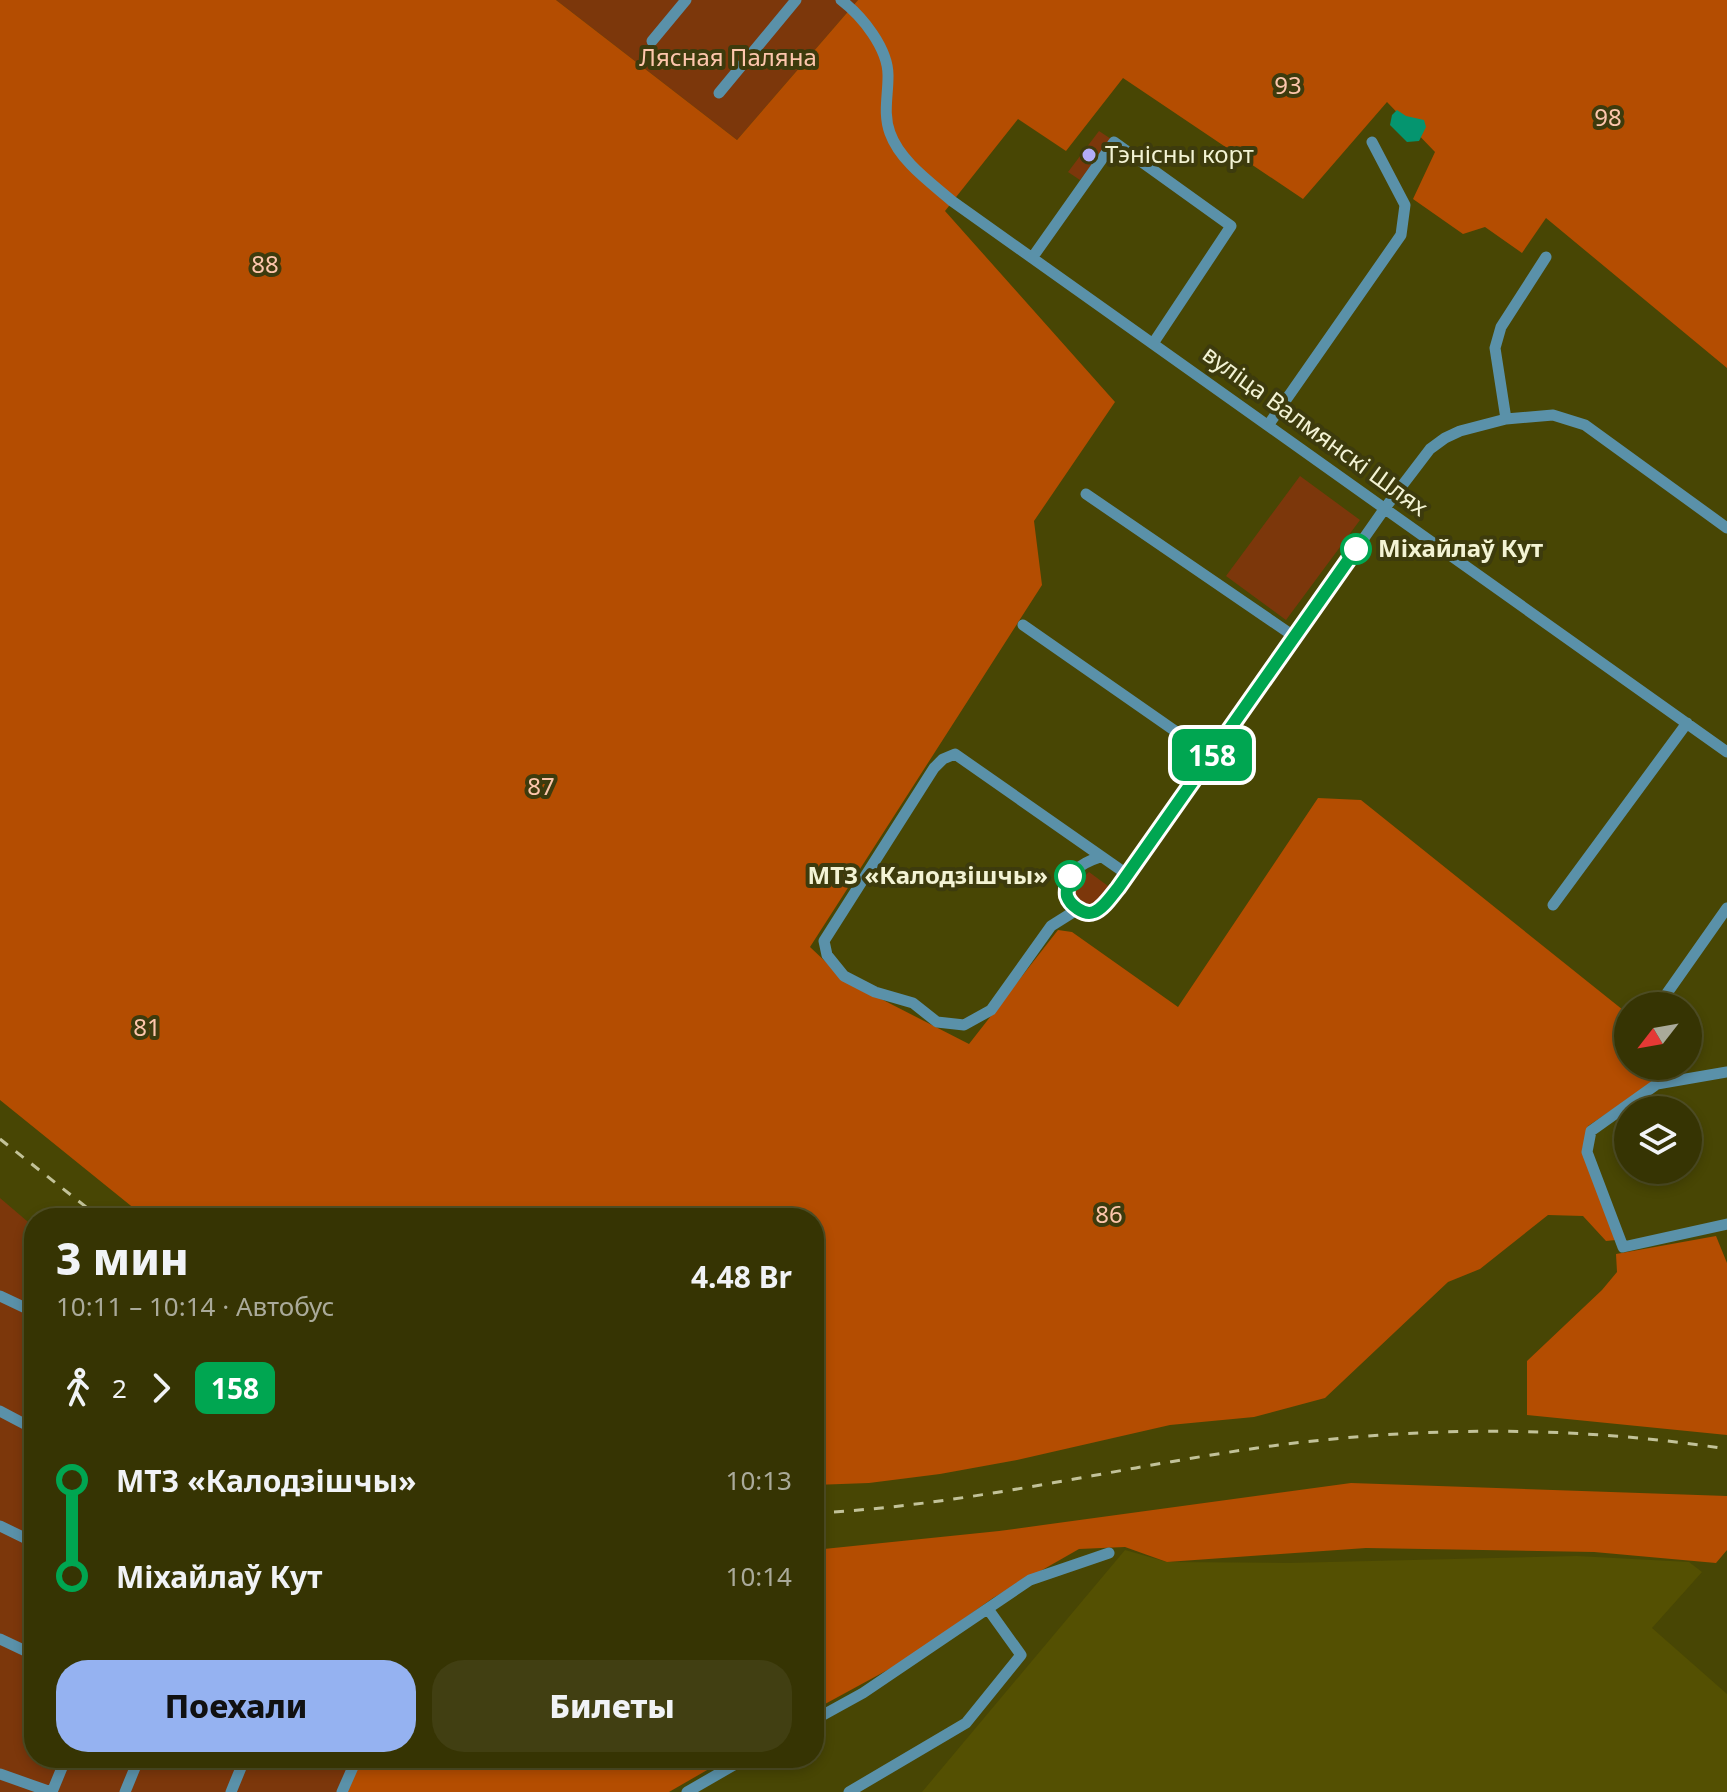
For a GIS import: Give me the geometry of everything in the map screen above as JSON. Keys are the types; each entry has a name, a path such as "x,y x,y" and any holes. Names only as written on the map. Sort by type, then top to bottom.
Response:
{"street":[{"path":"652,41 686,0"},
{"path":"719,93 796,0"},
{"name":"вуліца Валмянскі Шлях","path":"844,2 878,39 889,76 885,95 886,116 895,145 935,186 988,228 1154,342 1727,752"},
{"path":"1032,258 1114,142 1231,226 1154,342"},
{"path":"1269,424 1401,235 1405,205 1372,142"},
{"path":"1506,419 1495,348 1501,327 1546,257"},
{"path":"1100,857 1083,863 1070,876 1067,895 1078,909 1094,913 1128,875 1385,508 1430,449 1445,438 1469,427 1506,419 1553,415 1585,425 1727,528"},
{"path":"1086,494 1295,637"},
{"path":"1023,625 1211,756"},
{"path":"1553,905 1687,723"},
{"path":"1078,909 1051,926 991,1010 964,1025 937,1022 913,1003 875,992 844,976 827,955 824,941 934,768 943,759 955,754 1128,875"},
{"path":"1668,992 1727,908"},
{"path":"1727,1072 1657,1084 1591,1131 1587,1152 1623,1247 1727,1224"},
{"path":"0,1296 24,1307"},
{"path":"0,1411 24,1424"},
{"path":"0,1526 24,1538"},
{"path":"824,1714 863,1693 1030,1580 1109,1553"},
{"path":"849,1792 966,1723 1021,1655 988,1609"},
{"path":"0,1639 24,1650"},
{"path":"0,1774 51,1792 62,1768"},
{"path":"125,1792 135,1768"},
{"path":"231,1792 241,1768"},
{"path":"342,1792 353,1768"},
{"path":"687,1792 729,1768"}],"shaded area":[{"path":"1397,110 1406,116 1424,120 1426,127 1419,141 1407,142 1390,125 1392,115"},
{"path":"1125,1550 1167,1562 1288,1563 1577,1556 1689,1562 1702,1572 1652,1628 1727,1694 1727,1792 922,1792"}],"green space":[{"path":"0,0 556,0 737,140 858,0 1727,0 1727,368 1546,218 1522,253 1485,227 1463,234 1413,199 1435,152 1387,102 1303,199 1123,78 1066,151 1018,119 945,211 1115,402 1034,521 1042,585 810,947 846,981 969,1044 1058,930 1072,932 1178,1007 1318,798 1361,800 1614,1003 1614,1080 1657,1080 1633,1096 1614,1096 1614,1109 1588,1126 1582,1151 1616,1240 1606,1241 1583,1216 1548,1215 1480,1269 1448,1282 1325,1398 1254,1417 1170,1425 940,1474 869,1483 824,1485 824,1208 134,1208 0,1100"},
{"name":"Лясная Паляна","path":"556,0 858,0 737,140"},
{"name":"Тэнісны корт","path":"1099,131 1111,139 1080,180 1068,172"},
{"path":"1300,476 1360,520 1286,620 1226,576"},
{"path":"1089,872 1108,886 1093,906 1078,901 1074,893"},
{"path":"0,1198 24,1218 24,1768 349,1768 338,1792 0,1792"},
{"path":"1716,1236 1727,1263 1727,1435 1527,1415 1527,1361 1617,1272 1616,1254"},
{"path":"1351,1483 1727,1496 1727,1550 1716,1563 1594,1552 1366,1548 1167,1562 1125,1547 1079,1549 993,1598 904,1661 824,1705 824,1549 999,1531"},
{"path":"353,1768 711,1768 669,1792 342,1792"}],"railway":[{"path":"0,1139 87,1208"},
{"path":"824,1512 926,1503 1257,1448 1374,1436 1433,1432 1551,1432 1727,1449"}],"bus line":[{"name":"158","path":"1070,876 1067,895 1072,904 1086,913 1094,913 1101,908 1195,780 1356,549"}],"place":[{"name":"Тэнісны корт","path":"1089,155"},
{"name":"Міхайлаў Кут","path":"1356,549"},
{"name":"МТЗ «Калодзішчы»","path":"1070,876"}],"park label":[{"name":"93","path":"1288,86"},
{"name":"98","path":"1608,118"},
{"name":"88","path":"265,265"},
{"name":"87","path":"541,787"},
{"name":"81","path":"147,1028"},
{"name":"86","path":"1109,1215"}]}
